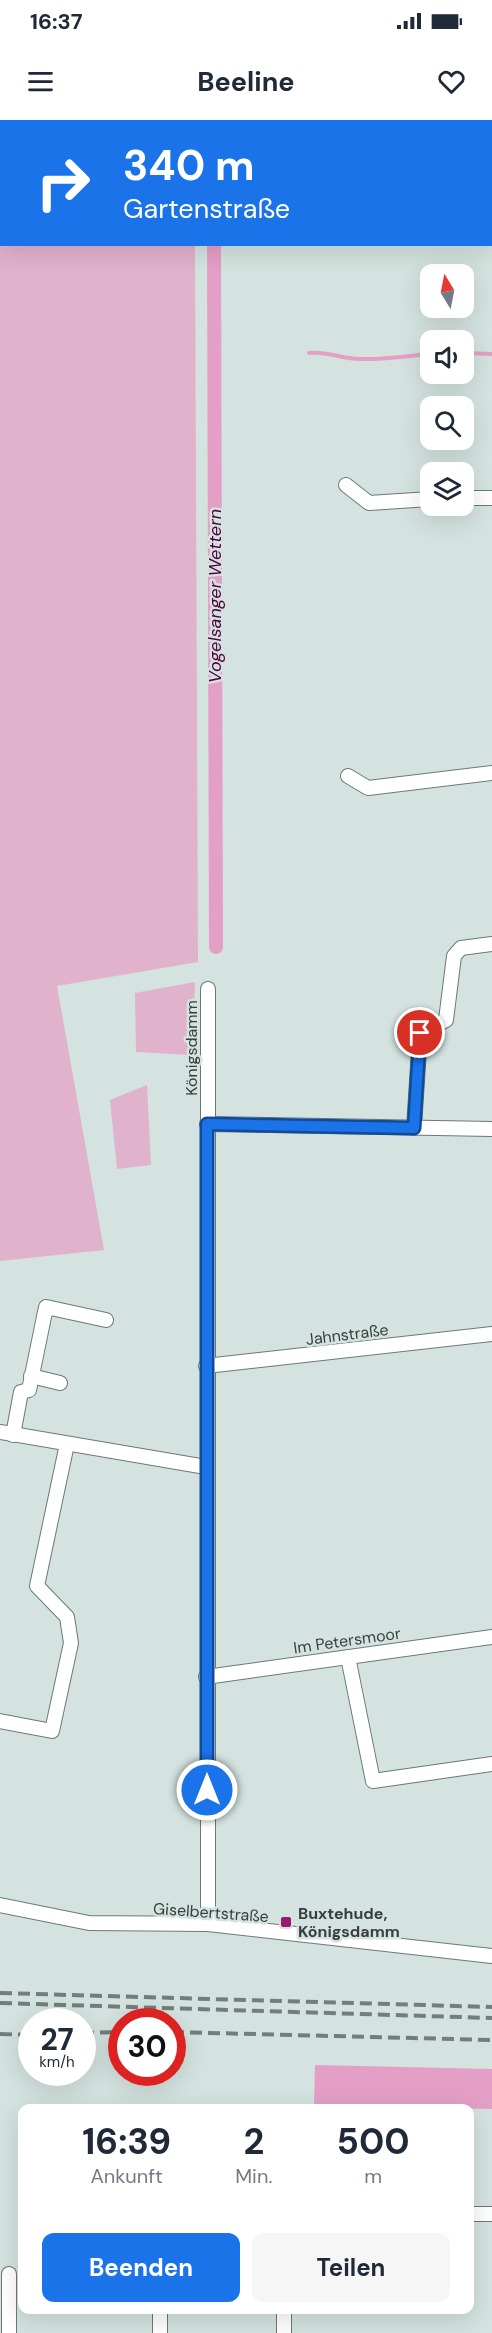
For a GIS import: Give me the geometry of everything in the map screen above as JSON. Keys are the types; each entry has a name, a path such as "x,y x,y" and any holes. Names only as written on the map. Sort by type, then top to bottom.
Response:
{"street":[{"path":"346,485 369,503 420,500"},
{"path":"474,498 492,498"},
{"path":"348,776 368,788 492,773"},
{"path":"414,1128 420,1033 446,1020 454,956 460,948 492,944"},
{"name":"Königsdamm","path":"208,989 206,1467 208,1924"},
{"path":"207,1124 492,1129"},
{"path":"106,1320 46,1307 29,1390 21,1392 7,1434 206,1467"},
{"name":"Jahnstraße","path":"207,1366 492,1334"},
{"path":"32,1376 60,1383"},
{"path":"0,1721 52,1731 71,1643 67,1617 37,1586 67,1444"},
{"name":"Im Petersmoor","path":"206,1677 492,1637"},
{"path":"348,1657 373,1781 492,1764"},
{"name":"Giselbertstraße","path":"0,1905 48,1917 89,1923 208,1924 492,1956"},
{"path":"474,2214 492,2214"},
{"path":"9,2274 9,2333"},
{"path":"160,2314 160,2333"},
{"path":"284,2314 284,2333"}],"shaded area":[{"path":"0,246 195,246 198,962 57,986 104,1250 0,1261"},
{"path":"195,982 192,1055 136,1052 135,993"},
{"path":"147,1085 151,1165 117,1169 110,1100"},
{"path":"315,2065 492,2069 492,2109 474,2109 474,2104 314,2104"}],"waterway":[{"name":"Vogelsanger Wettern","path":"214,246 216,947"},
{"path":"309,353 353,359 420,355"},
{"path":"474,353 492,354"}],"railway":[{"path":"0,1993 492,2007"},
{"path":"0,2003 492,2018"},
{"path":"96,2033 108,2032"},
{"path":"186,2032 492,2040"},
{"path":"0,2034 18,2035"}],"place":[{"name":"Buxtehude, Königsdamm","path":"286,1922"}],"route":[{"path":"207,1790 207,1124 414,1128 420,1033"}]}
